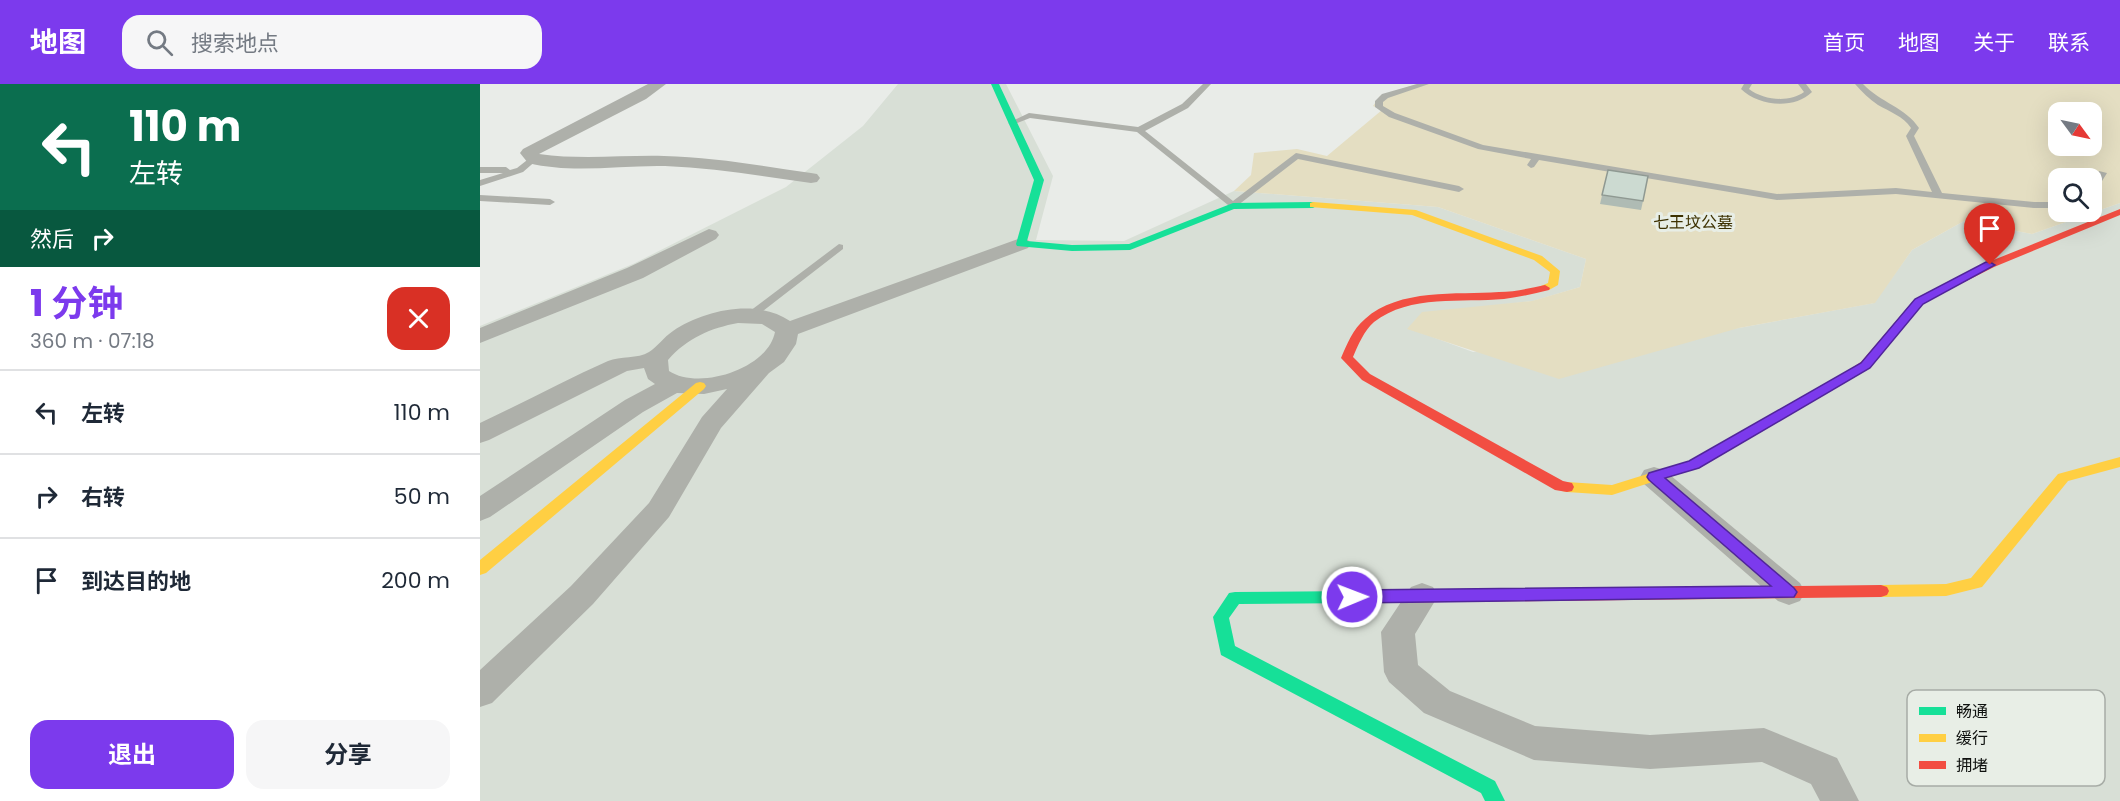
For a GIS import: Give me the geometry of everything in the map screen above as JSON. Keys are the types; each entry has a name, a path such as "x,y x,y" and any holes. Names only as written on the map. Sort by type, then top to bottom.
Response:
{"street":[{"path":"658,84 640,96 536,148 529,153 527,164 663,161 703,163 781,172 811,178"},
{"path":"995,84 1039,180 1021,243"},
{"path":"787,330 1021,243 1072,248 1130,248 1233,206 1310,205 1413,212 1538,258 1555,271 1553,285 1527,293 1445,299 1395,306 1372,317 1354,341 1347,358 1366,377 1560,486 1612,490 1694,464 1865,365 1919,301 1990,265 2120,212"},
{"path":"480,336 635,273 709,235"},
{"path":"687,385 657,374 656,359 668,344 688,331 721,319 750,316 764,316 777,321 787,330"},
{"path":"480,692 582,595 659,510 711,423 760,368 783,348 787,330"},
{"path":"480,434 620,364 656,359"},
{"path":"480,510 634,406 687,385 733,380 760,368"},
{"path":"480,569 687,385"},
{"path":"1494,801 1488,787 1227,650 1221,617 1234,598 1946,590 1976,583 2063,477 2120,462"},
{"path":"1654,477 1789,592"},
{"path":"1422,596 1398,632 1401,672 1437,702 1534,743 1650,752 1764,745 1824,771 1840,801"}],"lane":[{"path":"1139,130 1180,111 1197,97 1207,84"},
{"path":"1425,84 1385,96 1379,101 1379,107 1423,127 1481,147 1533,161 1778,197 1896,191 2048,205"},
{"path":"1748,84 1745,89 1749,93 1761,98 1782,100 1804,96 1808,92 1802,84"},
{"path":"1859,84 1880,103 1904,115 1912,122 1915,128 1910,136 1938,195"},
{"path":"1012,123 1029,115 1139,130 1233,206 1296,156 1459,189"},
{"path":"480,170 527,164"},
{"path":"480,183 527,164"},
{"path":"480,198 550,202"},
{"path":"750,316 839,247"}],"shaded area":[{"path":"898,84 1006,84 1053,176 1036,240 1124,241 1234,191 1438,207 1586,259 1580,287 1533,301 1480,307 1408,328 1473,352 1739,328 1874,303 1912,250 1964,221 2032,234 2066,222 2102,222 2102,209 2120,203 2120,801 480,801 480,326 633,264 786,187 863,126"}],"green space":[{"name":"七王坟公墓","path":"1417,84 2120,84 2120,203 2102,209 2102,168 2048,168 2048,222 2066,222 2032,234 1964,221 1912,250 1875,303 1739,328 1559,379 1407,329 1422,312 1532,301 1580,287 1586,259 1438,207 1234,191 1251,175 1254,153 1297,149 1327,156 1382,110 1373,106 1380,96"}],"building":[{"path":"1608,170 1648,176 1643,201 1602,195"}],"traffic: fast":[{"path":"995,84 1039,180 1021,244 1072,248 1130,247 1233,206 1313,205"},
{"path":"1362,597 1235,598 1221,617 1227,650 1488,787 1495,801"}],"traffic: slow":[{"path":"1313,205 1413,212 1538,258 1555,271 1553,285 1545,288"},
{"path":"1567,487 1612,490 1694,464 1844,377"},
{"path":"480,569 700,386"},
{"path":"1881,591 1946,590 1976,583 2063,477 2120,462"}],"traffic: jam":[{"path":"1844,377 1865,365 1919,301 1990,265 2120,212"},
{"path":"1545,288 1502,296 1408,302 1388,309 1371,319 1363,327 1347,358 1366,377 1560,486 1567,487"},
{"path":"1362,597 1881,591"}],"route":[{"path":"1352,597 1789,592 1654,477 1694,464 1865,365 1919,301 1990,265"}]}
